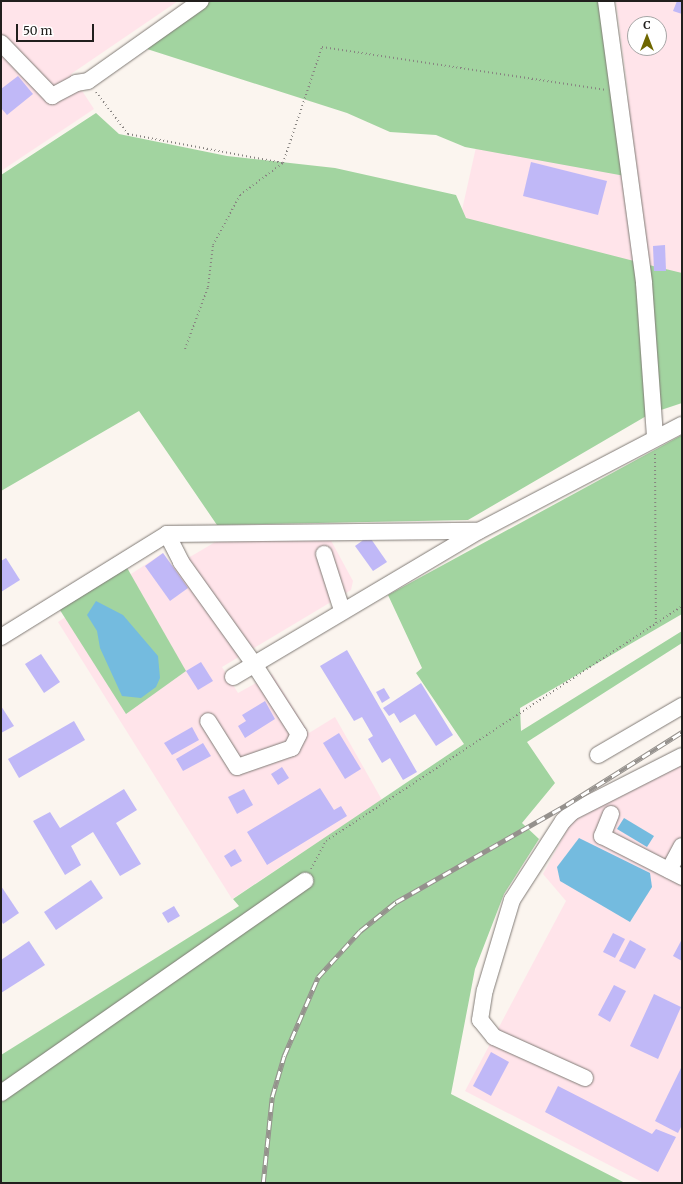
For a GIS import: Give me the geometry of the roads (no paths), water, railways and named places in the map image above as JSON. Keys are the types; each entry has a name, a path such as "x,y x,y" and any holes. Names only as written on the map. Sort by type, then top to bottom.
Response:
{"street":[{"path":"1,43 52,96 76,83 88,81 200,1"},
{"path":"606,1 644,283 655,438"},
{"path":"233,677 342,610 479,531 682,425"},
{"path":"1,637 167,534 479,531"},
{"path":"167,534 181,562 254,664 299,734 292,748 236,767 208,721"},
{"path":"324,554 342,610"},
{"path":"598,755 682,706"},
{"path":"584,1078 494,1037 480,1020 485,990 512,900 563,821 572,812 682,756"},
{"path":"611,814 602,836 676,874 682,846"},
{"path":"1,1093 305,881"}],"water":[{"path":"96,601 123,615 158,656 160,678 156,687 141,698 122,696 100,648 97,631 87,615"},
{"path":"624,818 654,836 647,847 617,829"},
{"path":"579,838 650,873 652,887 630,922 560,881 557,867"}],"railway":[{"path":"263,1183 272,1097 284,1056 318,977 360,931 396,902 566,805 682,732"}]}
